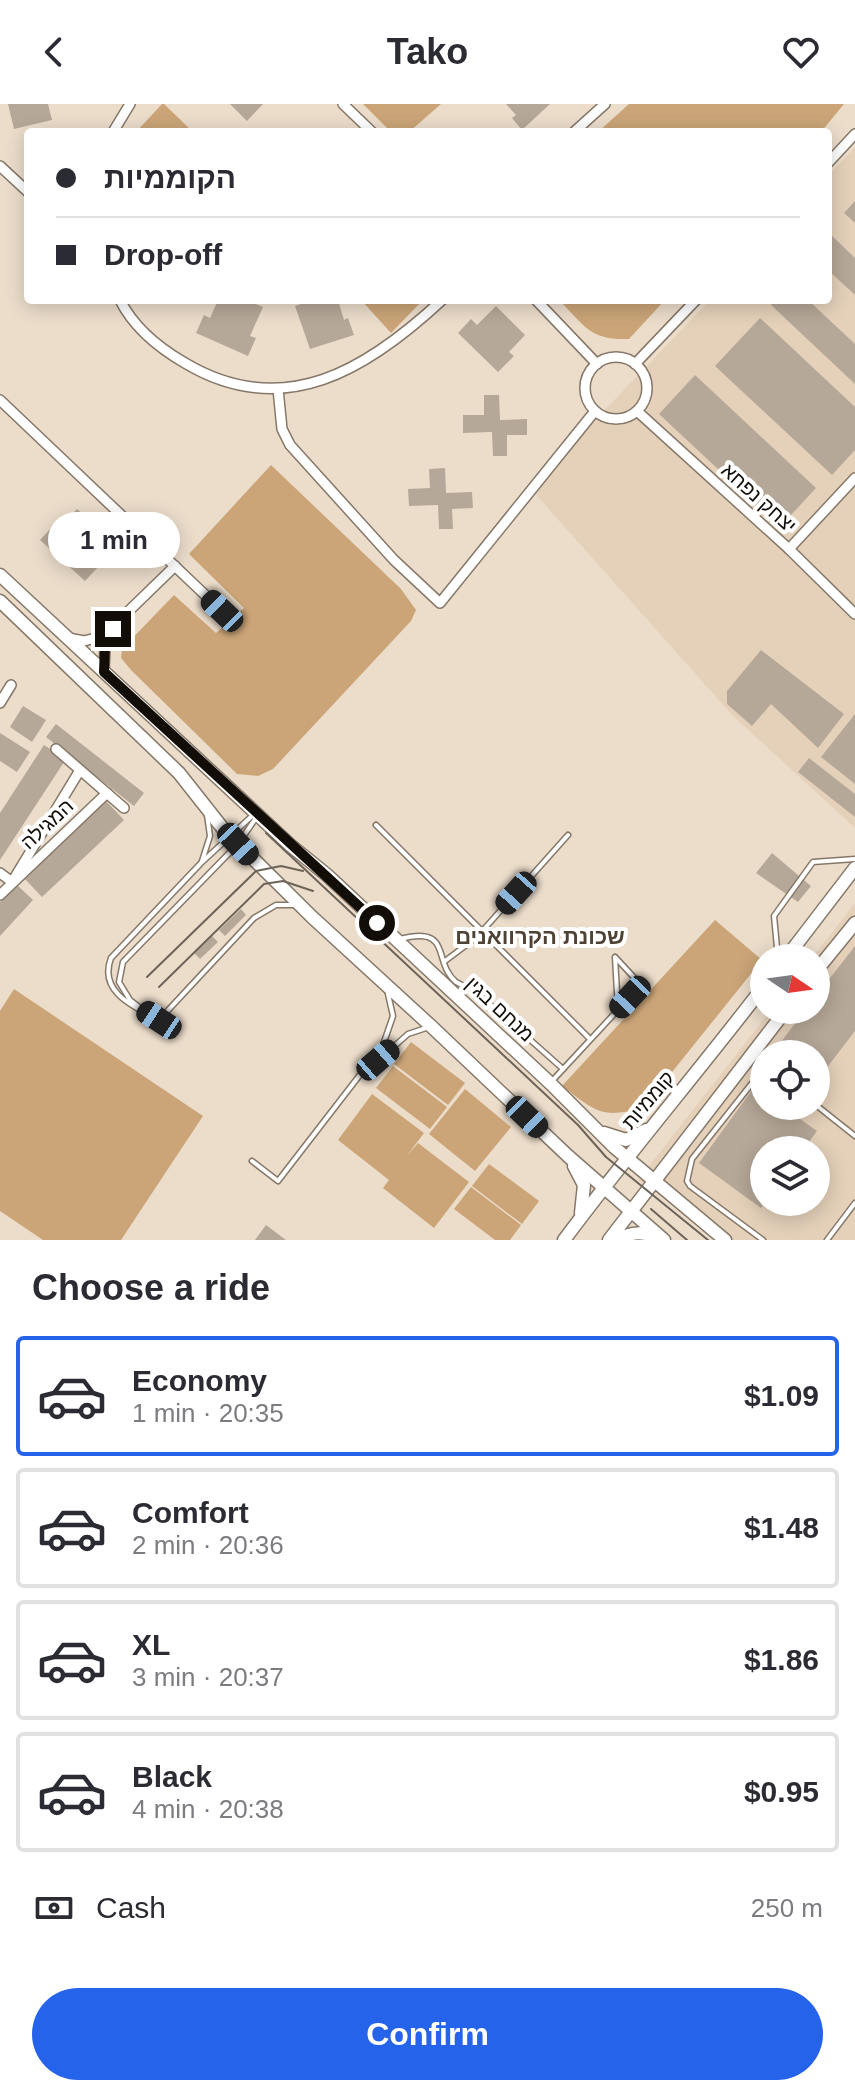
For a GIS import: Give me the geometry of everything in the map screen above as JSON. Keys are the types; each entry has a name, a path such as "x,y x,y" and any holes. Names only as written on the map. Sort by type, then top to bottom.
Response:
{"street":[{"path":"115,128 130,104"},
{"path":"343,104 368,128"},
{"path":"578,128 605,104"},
{"path":"832,159 855,134"},
{"path":"0,166 24,188"},
{"path":"123,304 143,332 165,351 203,374 241,386 278,389 310,385 340,375 382,351 437,304"},
{"path":"540,304 597,364"},
{"path":"635,364 692,304"},
{"path":"618,357 635,364 642,372 647,393 637,411 625,418 615,419 595,411 585,393 590,372 597,364 618,357"},
{"path":"278,389 282,429 290,445 394,560 440,603 595,411"},
{"path":"0,400 222,611"},
{"name":"יצחק נפחא","path":"637,411 789,549 855,614"},
{"path":"789,549 855,478"},
{"path":"68,638 91,640 113,629 175,566"},
{"name":"מנחם בגין","path":"0,575 550,1083 626,1158 725,1240"},
{"path":"0,601 179,773 234,840 301,906 568,1156 664,1240"},
{"path":"104,672 105,646 113,629"},
{"path":"0,703 11,685"},
{"name":"המגילה","path":"56,749 124,808"},
{"name":"המגילה","path":"12,882 80,770"},
{"name":"המגילה","path":"0,895 107,793"},
{"path":"797,944 855,868"},
{"path":"0,873 12,882"},
{"path":"830,954 855,923"},
{"name":"קוממיות","path":"564,1240 602,1187 750,1004"},
{"path":"609,1240 775,1024"},
{"path":"597,1130 626,1140 655,1124"},
{"path":"568,1156 584,1185 580,1219"},
{"path":"617,1240 631,1233 639,1233 664,1240"}],"lane":[{"path":"201,863 210,836 203,806"},
{"path":"159,1020 123,991 119,975 123,962 257,813"},
{"path":"159,1020 115,992 109,979 109,964 115,953 201,863 234,840 257,813"},
{"path":"376,825 590,1039"},
{"path":"445,961 482,931 568,835"},
{"path":"777,944 774,916 813,862 855,859"},
{"path":"159,1020 236,937 268,908 282,903 301,906"},
{"path":"396,940 423,936 434,941 441,948 449,973 457,982 474,990 563,1069"},
{"path":"550,1083 590,1039 618,1010 641,985 615,957 618,1010"},
{"path":"252,1161 278,1181 383,1045 392,1025 393,1012 385,983"},
{"path":"350,1086 408,1034 432,1027"},
{"path":"750,1086 692,1159 687,1181 763,1240"},
{"path":"830,1116 855,1136"},
{"path":"827,1240 855,1203"}],"shaded area":[{"path":"164,104 189,128 140,128"},
{"path":"363,104 441,104 414,128 387,128"},
{"path":"629,104 844,104 824,128 602,128"},
{"path":"855,147 855,828 732,715 530,488 706,304 832,304 832,172"},
{"path":"365,304 419,304 391,333"},
{"path":"563,304 661,304 629,339 605,337 582,324"},
{"path":"271,465 401,589 416,610 411,621 273,769 258,776 237,774 121,658 122,649 174,595 216,633 244,608 189,554"},
{"path":"855,903 855,1240 721,1240 638,1180 760,1024 830,1024 830,944 823,944"},
{"path":"715,920 750,950 750,975 644,1107 619,1113 600,1111 562,1086"},
{"path":"14,989 203,1116 121,1240 43,1240 0,1211 0,1011"},
{"path":"411,1042 465,1083 448,1105 394,1064"},
{"path":"393,1066 447,1107 430,1129 376,1088"},
{"path":"465,1089 511,1127 475,1171 429,1134"},
{"path":"372,1094 424,1133 406,1157 418,1143 469,1182 434,1228 383,1188 389,1180 338,1140"},
{"path":"489,1164 539,1201 522,1224 472,1186"},
{"path":"471,1187 521,1225 510,1240 495,1240 454,1209"}],"building":[{"path":"8,104 48,104 52,120 14,129"},
{"path":"230,104 263,104 247,121"},
{"path":"506,104 550,104 524,128 520,128 512,118 516,115"},
{"path":"855,201 855,223 844,213"},
{"path":"832,236 855,258 855,295 832,274"},
{"path":"216,304 256,304 263,307 250,336 256,338 248,356 196,333 204,315 210,318"},
{"path":"339,304 344,320 348,318 354,335 310,349 295,306"},
{"path":"812,304 855,344 855,384 771,305"},
{"path":"496,306 525,335 509,352 514,356 498,372 458,333 471,319 477,325"},
{"path":"760,318 855,407 855,450 832,475 715,366"},
{"path":"695,375 816,488 780,527 659,414"},
{"path":"484,395 499,395 500,420 527,419 527,435 507,435 507,456 493,456 492,432 463,433 463,415 484,415"},
{"path":"445,468 446,493 472,492 473,508 452,509 453,529 439,529 438,505 409,506 408,489 430,488 429,469"},
{"path":"77,509 112,541 94,562 99,566 85,581 40,540 53,526 58,530"},
{"path":"761,650 844,714 818,748 771,704 752,726 727,704 727,691"},
{"path":"23,706 46,720 32,742 10,727"},
{"path":"855,714 855,784 821,757"},
{"path":"56,724 144,793 134,806 46,737"},
{"path":"0,733 30,752 17,772 0,761"},
{"path":"44,745 66,759 0,860 0,813"},
{"path":"809,758 855,794 855,817 798,772"},
{"path":"106,801 124,820 42,897 24,878"},
{"path":"772,853 811,886 798,902 756,873"},
{"path":"17,885 33,900 0,936 0,902"},
{"path":"241,909 246,915 225,936 219,930"},
{"path":"212,936 218,942 200,959 194,953"},
{"path":"855,946 855,1031 830,1064 830,1040 782,1040 794,1024 830,1024 830,978"},
{"path":"750,1093 750,1120 802,1120 817,1131 813,1136 750,1136 750,1200 699,1163"},
{"path":"266,1225 286,1240 255,1240"}],"tram line":[{"path":"266,833 578,1125 606,1157 708,1240"},
{"path":"147,977 256,871 281,866 303,871"},
{"path":"159,987 264,884 283,881 313,891"},
{"path":"651,1209 687,1240"}],"district":[{"name":"שכונת הקרוואנים","path":"540,936"}],"route":[{"path":"113,629 105,646 104,672 377,923"}]}
